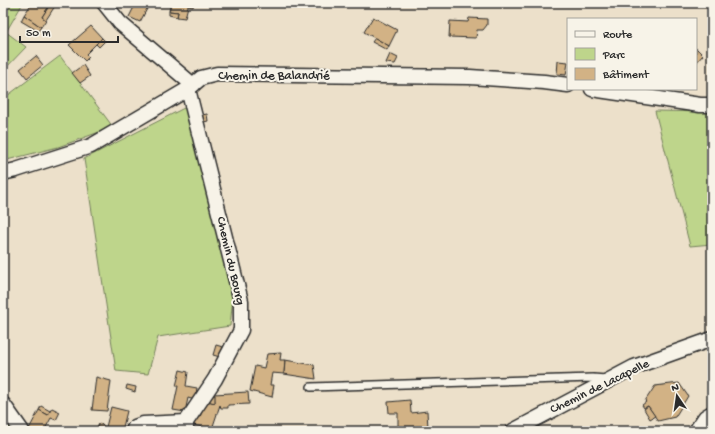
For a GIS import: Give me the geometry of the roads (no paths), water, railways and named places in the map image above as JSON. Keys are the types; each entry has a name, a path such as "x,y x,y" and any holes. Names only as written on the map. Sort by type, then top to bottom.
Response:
{"street":[{"path":"104,3 120,22 190,87"},
{"name":"Chemin de Balandrié","path":"3,172 16,170 91,146 190,87 201,78 217,74 470,77 567,85"},
{"name":"Chemin du Bourg","path":"134,431 135,427 143,424 188,428 241,330 241,301 190,87"},
{"path":"599,90 700,105 712,105"},
{"name":"Chemin de Lacapelle","path":"513,431 634,367 712,339"},
{"path":"3,404 22,431"}],"lane":[{"path":"310,386 593,378 610,380"}]}
